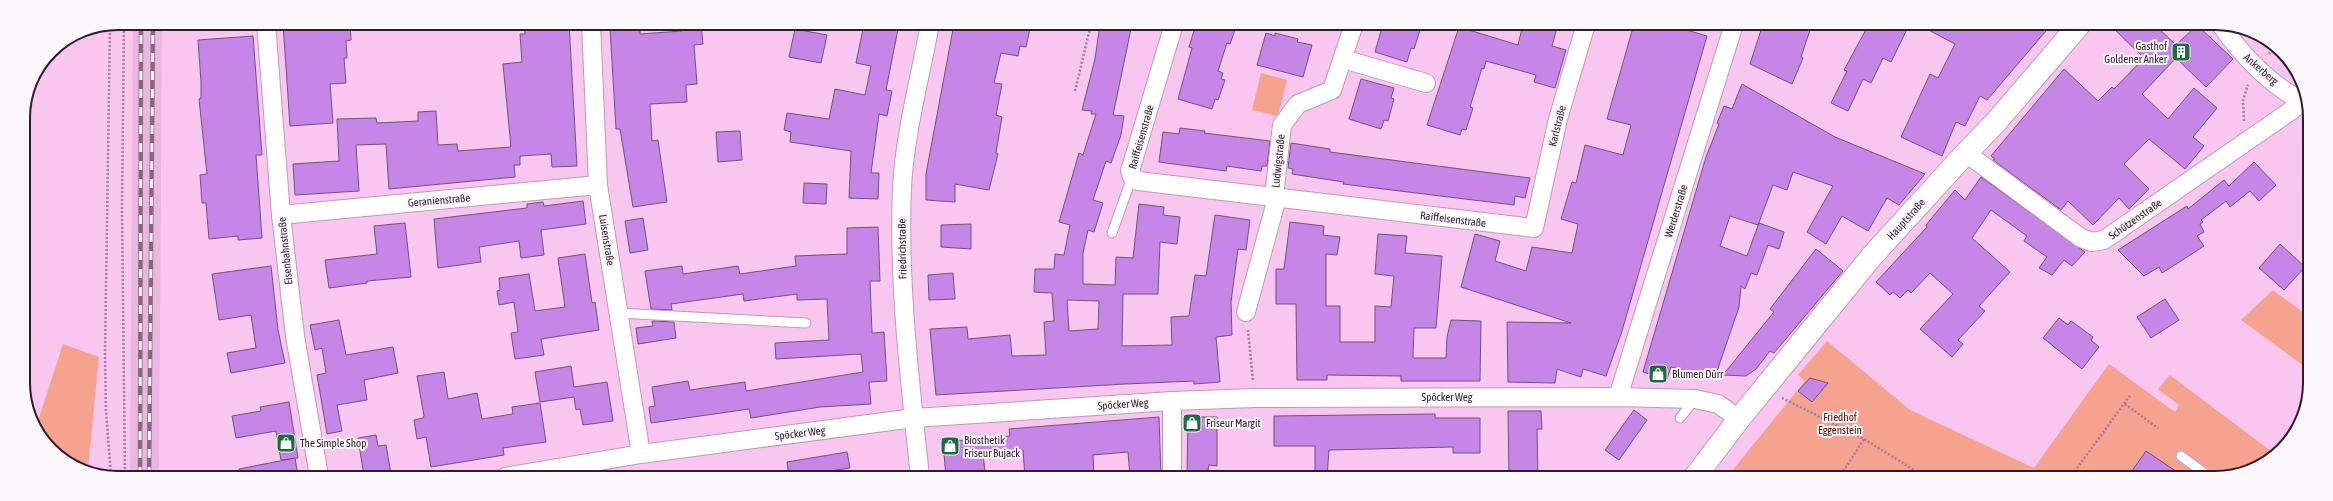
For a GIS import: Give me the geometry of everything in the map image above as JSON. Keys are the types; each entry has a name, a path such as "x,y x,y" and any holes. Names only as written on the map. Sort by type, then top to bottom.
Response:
{"street":[{"name":"Eisenbahnstraße","path":"267,30 281,215 295,336 318,471"},
{"name":"Luisenstraße","path":"591,30 598,185 641,454"},
{"name":"Friedrichstraße","path":"919,471 904,308 901,248 902,186 909,130 929,30"},
{"name":"Raiffeisenstraße","path":"1172,30 1130,171 1132,177 1138,182 1534,228"},
{"name":"Ludwigstraße","path":"1275,197 1282,125 1298,104 1332,90 1352,30"},
{"name":"Karlstraße","path":"1534,228 1558,119 1584,30"},
{"name":"Werderstraße","path":"1618,397 1732,30"},
{"name":"Hauptstraße","path":"1700,471 1763,389 1872,256 1996,122 2076,30"},
{"name":"Ankerberg","path":"2225,31 2232,42 2257,69 2300,99"},
{"path":"1343,58 1426,83"},
{"name":"Schützenstraße","path":"1966,153 2081,238 2092,242 2104,240 2302,104"},
{"name":"Geranienstraße","path":"281,215 598,185"},
{"path":"1246,312 1275,197"},
{"name":"Spöcker Weg","path":"536,471 641,454 914,418 1172,401 1254,398 1618,397 1694,399 1718,404 1739,419"},
{"path":"1172,401 1172,471"}],"lane":[{"path":"1112,233 1132,177"},
{"path":"618,313 806,323"},
{"path":"1680,418 1694,399"},
{"path":"2181,456 2201,471"}],"path":[{"path":"110,30 105,355 106,411 111,471"},
{"path":"124,30 122,210 125,471"},
{"path":"1075,91 1090,30"},
{"path":"2251,138 2245,126 2242,112 2243,100 2257,69"},
{"path":"1246,312 1254,398"},
{"path":"1763,389 1864,440 1916,471"},
{"path":"2075,471 2131,394"},
{"path":"2125,404 2158,428"},
{"path":"1844,471 1864,440"}],"shaded area":[{"path":"133,30 162,30 159,471 130,471"}],"green space":[{"path":"1261,73 1287,80 1278,116 1252,110"},
{"path":"2273,290 2303,312 2303,365 2241,320"},
{"name":"Friedhof Eggenstein","path":"1827,341 1910,410 2034,468 2109,364 2175,412 2179,405 2158,389 2170,375 2271,451 2254,462 2221,471 1732,471 1805,381 1798,375"},
{"path":"63,344 99,357 88,465 79,462 60,449 48,436 38,420"}],"building":[{"path":"283,30 350,30 351,40 346,41 347,58 344,58 346,83 330,84 333,123 290,126"},
{"path":"525,30 569,30 577,166 552,167 551,154 520,156 520,165 514,165 515,177 389,189 386,144 356,145 359,191 295,195 293,164 339,161 337,119 376,118 377,123 418,121 418,112 436,111 438,145 457,144 458,151 511,147 503,64 522,62 520,34 525,34"},
{"path":"610,30 640,30 640,34 702,30 703,44 694,45 697,84 686,85 687,102 650,104 652,141 658,140 667,202 633,207 620,129 616,129"},
{"path":"795,30 827,35 821,63 789,57"},
{"path":"863,30 898,30 886,90 892,91 887,116 879,114 871,173 879,173 878,199 849,198 851,151 790,142 791,132 784,130 787,113 829,119 835,89 865,95 871,66 856,63"},
{"path":"953,30 1030,30 1026,47 1020,46 1018,56 1001,53 994,83 1002,84 996,115 1002,117 996,153 998,154 989,190 955,184 955,202 926,200 926,174"},
{"path":"1099,30 1131,30 1113,115 1124,116 1121,135 1111,163 1106,161 1093,200 1103,203 1094,232 1088,230 1083,253 1083,284 1115,285 1116,257 1133,258 1139,204 1164,207 1163,215 1180,217 1177,244 1160,242 1158,294 1123,294 1122,346 1172,345 1171,317 1189,316 1195,275 1206,276 1215,215 1250,220 1246,250 1238,249 1231,302 1232,335 1216,337 1220,382 1194,384 1194,381 1125,384 936,395 930,329 967,327 968,339 1010,335 1012,356 1046,355 1044,322 1054,321 1052,293 1034,292 1035,269 1054,269 1055,254 1064,255 1070,225 1059,222 1079,153 1083,155 1096,114 1091,114 1092,111 1082,110 1095,59","holes":["1067,300 1099,301 1098,329 1069,331"]},
{"path":"1194,30 1235,30 1230,44 1227,43 1218,71 1223,73 1221,79 1225,80 1218,100 1215,99 1212,109 1178,99 1192,48 1189,47"},
{"path":"1381,30 1420,30 1414,49 1411,48 1407,62 1375,52"},
{"path":"1458,30 1469,30 1518,45 1522,30 1556,30 1552,46 1566,50 1555,88 1534,82 1536,75 1486,61 1484,69 1482,68 1470,107 1473,108 1466,130 1462,129 1460,135 1427,125"},
{"path":"1632,30 1686,30 1707,36 1622,331 1606,376 1583,369 1581,377 1557,369 1555,383 1508,382 1507,322 1571,323 1461,287 1475,234 1500,241 1495,261 1526,271 1532,247 1572,253 1578,224 1561,219 1572,182 1576,183 1585,145 1623,155 1631,125 1607,119"},
{"path":"1761,30 1810,30 1801,57 1803,58 1792,84 1750,64"},
{"path":"1866,30 1907,30 1891,62 1883,58 1871,83 1863,79 1848,111 1831,103 1847,71 1844,70"},
{"path":"1928,30 2047,30 1987,100 1980,96 1965,126 1956,122 1942,156 1901,137 1930,74 1938,78 1955,44"},
{"path":"2115,30 2160,30 2176,45 2192,30 2202,30 2233,59 2206,87 2176,58 2142,94 2168,119 2194,88 2217,108 2193,137 2204,146 2185,169 2149,139 2124,164 2149,189 2129,209 2119,198 2093,225 2068,201 2061,210 1993,160 1995,159 1991,156 2064,69 2098,101 2112,87 2114,89 2144,58"},
{"path":"1266,33 1275,36 1275,33 1298,39 1297,42 1312,45 1303,77 1257,65"},
{"path":"253,36 262,155 256,155 262,238 238,240 238,236 209,239 206,203 202,203 200,175 207,174 199,99 201,98 201,82 198,40"},
{"path":"1361,79 1394,88 1391,98 1394,99 1388,121 1384,120 1381,129 1349,119"},
{"path":"1742,84 1835,137 1925,174 1899,205 1887,198 1868,231 1842,216 1826,244 1807,232 1833,186 1793,172 1787,190 1773,185 1758,225 1730,216 1720,246 1747,256 1759,223 1784,232 1779,249 1768,245 1757,275 1751,273 1745,289 1741,286 1739,307 1715,377 1705,377 1671,367 1667,379 1643,372 1706,157 1719,124 1717,123 1724,106 1732,109"},
{"path":"1180,128 1205,131 1204,133 1270,141 1267,166 1262,166 1261,171 1227,166 1226,171 1159,162 1163,132 1179,134"},
{"path":"740,131 742,160 718,162 716,132"},
{"path":"1291,143 1330,149 1330,152 1530,178 1525,198 1515,196 1514,205 1343,184 1344,182 1292,174 1293,169 1288,168"},
{"path":"2254,162 2276,185 2259,201 2250,191 2230,207 2226,201 2201,220 2203,222 2200,224 2204,232 2197,236 2204,246 2181,261 2162,273 2159,267 2144,276 2118,250 2187,206 2188,209 2224,180 2229,186"},
{"path":"1981,177 2085,252 2072,266 2064,260 2052,275 2039,268 2047,257 2024,241 2027,236 1991,210 1972,238 2010,272 1979,306 1985,311 1958,340 1963,344 1952,357 1920,329 1953,294 1930,273 1911,293 1908,290 1900,298 1893,292 1890,295 1876,282 1927,227 1926,225 1955,190 1965,200"},
{"path":"804,183 827,184 826,204 803,203"},
{"path":"583,201 586,224 541,230 544,255 521,258 519,241 479,247 481,262 438,268 434,219 527,208 527,204 543,202 544,206"},
{"path":"643,218 648,250 630,253 625,221"},
{"path":"1290,222 1324,226 1323,235 1340,237 1337,255 1326,254 1326,306 1340,306 1340,342 1375,342 1375,306 1391,307 1394,276 1375,274 1378,234 1407,236 1405,253 1442,256 1436,328 1414,328 1413,358 1446,358 1447,337 1451,320 1481,321 1480,381 1401,381 1401,376 1327,375 1327,380 1297,380 1296,304 1276,304 1276,269 1284,269"},
{"path":"405,223 411,277 367,281 367,283 329,288 325,260 377,254 374,226"},
{"path":"971,224 971,249 941,247 941,225"},
{"path":"878,227 880,281 870,281 872,333 884,332 887,381 869,382 871,404 820,407 751,418 749,409 651,423 649,407 655,406 652,387 688,381 690,390 745,382 746,391 863,372 861,354 776,359 775,343 829,340 827,299 797,300 797,294 744,301 743,294 671,304 672,310 651,309 645,271 682,266 683,274 738,266 740,274 796,266 795,256 847,254 847,228"},
{"path":"2280,244 2303,265 2303,269 2284,290 2259,268"},
{"path":"1816,249 1843,271 1774,353 1770,351 1756,369 1746,376 1723,375 1774,312 1770,309"},
{"path":"585,254 592,303 595,302 599,330 541,339 544,355 515,359 511,333 518,332 514,302 499,305 497,291 500,290 499,278 529,274 535,311 565,307 558,258"},
{"path":"271,266 278,330 285,363 231,373 227,353 256,348 251,315 219,320 212,274"},
{"path":"953,273 955,299 929,300 928,275"},
{"path":"2165,299 2179,320 2151,338 2137,317"},
{"path":"2059,318 2068,325 2071,321 2093,337 2091,340 2099,347 2082,369 2043,338"},
{"path":"339,320 346,355 393,347 398,373 364,380 367,400 337,405 342,431 327,434 317,375 326,373 322,348 315,350 310,325"},
{"path":"652,321 674,322 676,338 638,344 636,328 653,326"},
{"path":"571,366 574,387 607,382 613,421 583,425 580,409 576,410 574,397 540,402 535,372"},
{"path":"444,372 448,399 477,393 482,419 513,414 512,407 540,403 546,442 503,448 504,455 431,467 426,437 417,439 414,420 423,418 424,416 417,376"},
{"path":"1810,378 1828,383 1812,402 1798,391"},
{"path":"289,402 298,458 281,460 276,431 236,438 232,416 261,411 260,407"},
{"path":"1634,410 1647,420 1619,460 1605,450"},
{"path":"1508,411 1541,411 1542,429 1537,429 1538,471 1509,471"},
{"path":"1435,414 1435,418 1480,418 1480,453 1453,453 1453,447 1329,450 1327,471 1315,471 1315,446 1274,446 1274,416"},
{"path":"1159,417 1161,471 1130,471 1128,452 1093,455 1094,471 1025,471 1023,450 983,454 985,471 945,471 943,442 1010,436 1009,429"},
{"path":"1188,417 1217,417 1217,466 1209,465 1208,471 1187,471"},
{"path":"376,435 378,446 386,445 390,471 363,471 358,438"},
{"path":"2146,451 2176,471 2132,471"},
{"path":"847,452 850,468 830,471 788,471 787,462"},
{"path":"295,458 297,471 239,471 239,469"}],"railway":[{"path":"140,471 141,30"},
{"path":"149,471 153,30"}],"place":[{"name":"Gasthof Goldener Anker","path":"2181,52"},
{"name":"Blumen Dürr","path":"1658,374"},
{"name":"Friseur Margit","path":"1192,423"},
{"name":"The Simple Shop","path":"286,443"},
{"name":"Biosthetik Friseur Bujack","path":"950,446"}]}
